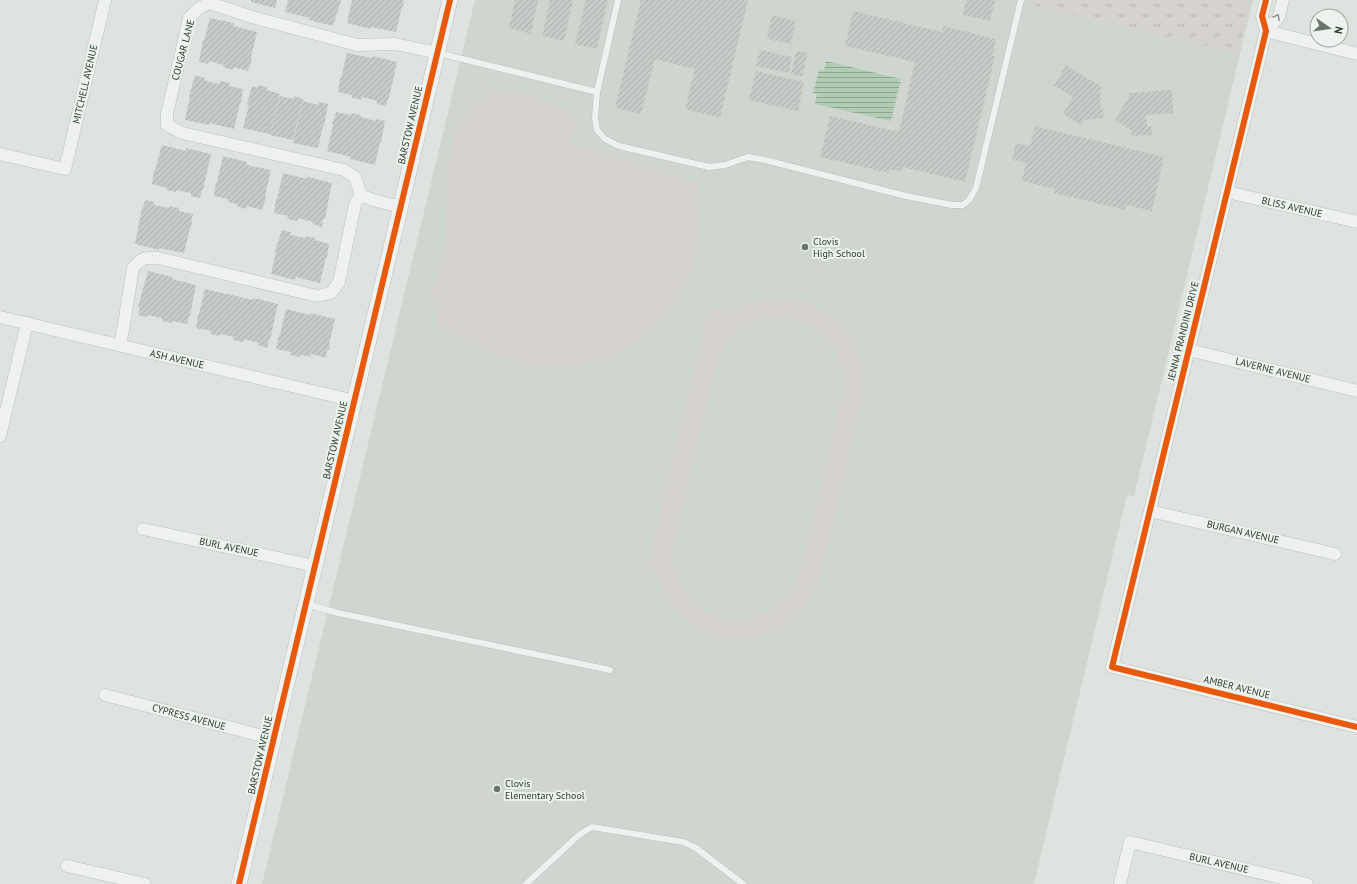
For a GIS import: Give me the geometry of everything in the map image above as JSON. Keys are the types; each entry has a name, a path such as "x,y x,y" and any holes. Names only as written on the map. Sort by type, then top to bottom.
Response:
{"street":[{"name":"MITCHELL AVENUE","path":"0,154 66,169 105,0"},
{"name":"BARSTOW AVENUE","path":"239,884 450,0"},
{"name":"JENNA PRANDINI DRIVE","path":"1112,667 1266,31 1262,16 1266,0"},
{"name":"JENNA PRANDINI DRIVE","path":"1266,31 1279,17 1283,0"},
{"name":"COUGAR LANE","path":"361,195 355,177 344,170 182,133 167,125 167,114 189,18 198,8 210,3 252,18 357,45 395,44 438,53"},
{"path":"1266,31 1357,54"},
{"name":"BLISS AVENUE","path":"1227,192 1357,222"},
{"path":"120,345 133,268 139,260 158,258 318,296 331,293 339,282 355,204 361,195 373,200 401,207"},
{"name":"ASH AVENUE","path":"0,317 355,401"},
{"path":"0,436 27,323"},
{"name":"LAVERNE AVENUE","path":"1189,350 1357,391"},
{"name":"BURGAN AVENUE","path":"1150,511 1335,554"},
{"name":"BURL AVENUE","path":"143,529 315,566"},
{"name":"AMBER AVENUE","path":"1112,667 1357,726"},
{"name":"CYPRESS AVENUE","path":"104,695 274,739"},
{"name":"BURL AVENUE","path":"1120,884 1130,842 1289,882 1307,884"},
{"path":"67,866 145,884"}],"lane":[{"path":"618,0 597,92 595,118 597,130 605,139 619,146 708,167 725,165 748,156 906,196 963,206 969,200 976,188 1020,0"},
{"path":"438,53 597,92"},
{"path":"306,604 338,613 610,670"},
{"path":"526,884 579,835 592,826 683,842 696,848 743,884"}],"shaded area":[{"name":"Clovis High School","path":"475,0 1253,0 1134,496 1127,495 1034,884 262,884"},
{"path":"826,61 901,79 891,121 815,104 817,94 813,93 819,70 824,71"}],"green space":[{"path":"1034,0 1250,0 1238,53 1033,5"},
{"path":"495,91 512,91 538,97 579,118 569,142 700,185 697,194 699,236 693,266 678,299 656,325 631,345 607,358 582,364 549,366 522,363 492,353 436,325 441,304 431,301 445,248 448,169 453,141 460,123 475,103"},
{"path":"771,298 793,300 812,305 829,314 842,327 852,342 859,359 862,379 861,401 820,573 813,592 802,608 783,625 762,635 739,639 717,636 696,627 678,612 664,593 655,570 647,568 709,308 727,313 727,315 746,304","holes":["773,316 788,317 802,321 825,335 839,358 843,372 844,387 799,579 783,600 764,614 743,620 722,618 703,610 687,596 676,575 672,549 717,357 727,341 740,329 747,325"]}],"building":[{"path":"251,0 277,0 275,8 251,2"},
{"path":"288,0 341,0 333,26 309,20 310,18 285,12"},
{"path":"352,0 403,0 403,7 396,32 371,27 371,29 347,23"},
{"path":"515,0 538,0 531,34 509,28"},
{"path":"550,0 573,0 564,41 542,36"},
{"path":"586,0 608,0 597,49 575,44"},
{"path":"641,0 748,0 720,118 685,109 695,69 655,59 641,114 615,108"},
{"path":"966,0 995,0 990,21 963,15"},
{"path":"853,11 942,32 943,26 996,39 992,56 995,56 965,182 903,167 901,172 890,169 889,173 820,157 830,116 899,132 915,62 845,46"},
{"path":"772,15 796,21 791,44 767,39"},
{"path":"210,18 234,23 233,26 257,32 248,71 233,67 233,70 223,67 224,65 209,61 208,64 199,62 203,40"},
{"path":"760,50 792,57 789,73 756,66"},
{"path":"796,51 808,53 802,77 791,74"},
{"path":"347,53 372,58 372,56 397,62 386,106 377,104 377,101 362,97 362,100 352,98 352,95 338,92"},
{"path":"1066,65 1102,87 1100,91 1101,108 1103,108 1104,118 1084,120 1081,125 1063,114 1073,97 1054,86"},
{"path":"756,71 804,82 798,111 749,100"},
{"path":"195,75 205,78 204,80 219,84 220,81 230,83 229,86 243,89 234,129 210,123 209,125 185,120"},
{"path":"258,85 267,87 266,90 280,94 270,134 243,128 252,86 257,88"},
{"path":"1172,90 1173,113 1146,115 1147,126 1151,126 1152,135 1131,136 1131,130 1115,120 1129,96 1129,93"},
{"path":"280,96 293,99 294,96 303,99 293,140 270,135"},
{"path":"303,101 318,105 319,102 328,104 318,148 293,143"},
{"path":"336,112 361,115 361,117 375,121 376,119 385,121 375,165 350,159 351,157 327,151 333,119"},
{"path":"1035,126 1164,157 1152,211 1126,205 1125,210 1054,193 1055,189 1022,181 1026,163 1012,160 1016,143 1030,146"},
{"path":"162,145 186,151 186,148 211,154 200,198 191,196 191,193 166,190 167,188 152,184 154,170"},
{"path":"223,156 247,162 247,165 271,170 262,210 247,206 246,209 237,206 237,204 228,202 228,199 214,196"},
{"path":"283,173 332,183 322,227 312,224 313,222 298,218 297,221 287,219 288,216 274,213"},
{"path":"145,200 154,202 154,205 179,208 179,211 193,214 184,253 159,248 159,250 135,244"},
{"path":"282,230 291,232 290,235 315,238 315,240 329,244 320,283 296,277 295,280 271,274 275,251"},
{"path":"148,271 196,285 187,324 172,321 172,323 162,321 162,318 138,315 140,307 138,307"},
{"path":"205,289 278,304 267,348 258,345 259,343 244,339 243,342 233,340 234,337 220,334 220,336 210,334 211,331 196,328"},
{"path":"286,309 335,319 326,358 311,354 310,357 301,355 300,357 290,355 291,352 276,349"}],"cycle path":[{"path":"239,884 450,0"},
{"path":"1266,0 1262,16 1266,31 1112,667 1357,727"}],"place":[{"name":"Clovis High School","path":"805,247"},
{"name":"Clovis Elementary School","path":"497,789"}]}
